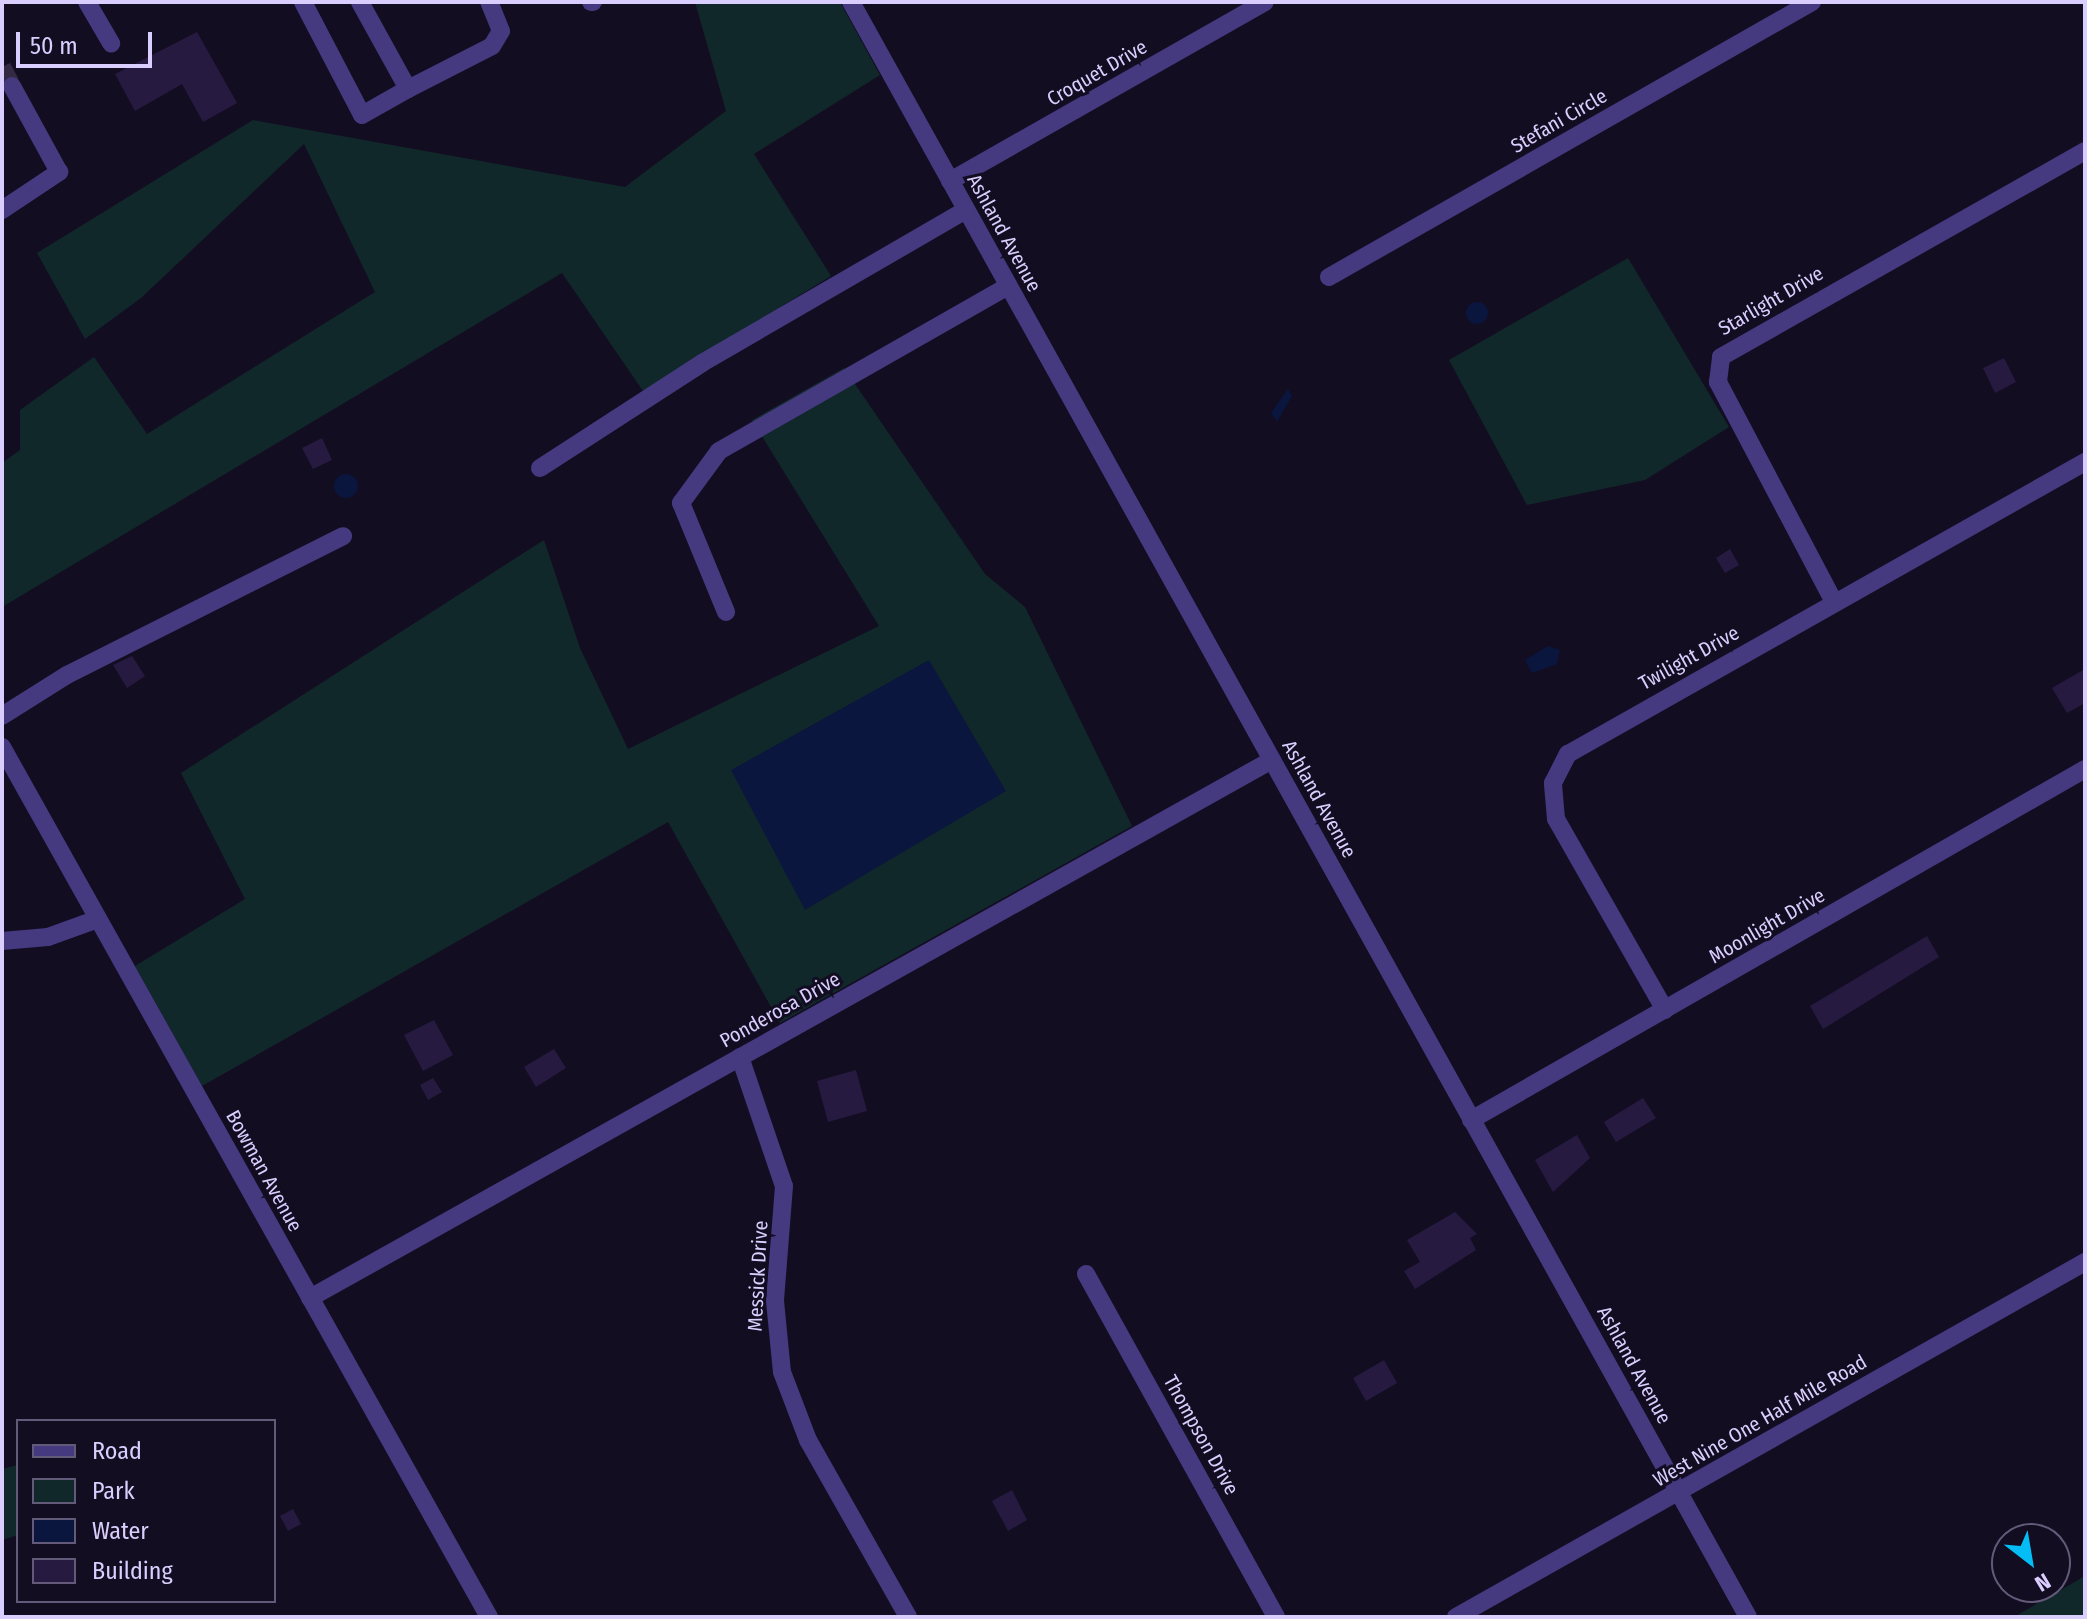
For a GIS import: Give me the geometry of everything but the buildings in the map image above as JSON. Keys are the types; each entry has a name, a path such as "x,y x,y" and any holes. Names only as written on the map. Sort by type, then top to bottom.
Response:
{"street":[{"path":"87,2 111,43"},
{"path":"303,2 362,115 492,46 501,31 489,2"},
{"path":"360,2 408,89"},
{"name":"Ashland Avenue","path":"851,2 1748,1617"},
{"name":"Croquet Drive","path":"950,181 1265,2"},
{"name":"Stefani Circle","path":"1329,277 1812,2"},
{"path":"2,210 59,172 12,86"},
{"name":"Starlight Drive","path":"1834,602 1718,382 1721,357 2085,151"},
{"path":"540,468 702,363 966,210"},
{"path":"726,612 681,503 719,451 1008,286"},
{"name":"Twilight Drive","path":"1665,1010 1556,819 1559,767 1579,745 2085,462"},
{"path":"2,716 67,675 343,536"},
{"name":"Bowman Avenue","path":"2,747 489,1617"},
{"name":"Ponderosa Drive","path":"310,1298 1272,760"},
{"name":"Moonlight Drive","path":"1471,1120 2085,769"},
{"path":"2,941 48,937 98,919"},
{"name":"Messick Drive","path":"740,1057 784,1186 775,1301 782,1372 808,1440 908,1617"},
{"name":"West Nine One Half Mile Road","path":"1456,1617 2085,1262"},
{"name":"Thompson Drive","path":"1086,1274 1276,1617"}],"green space":[{"path":"695,2 840,2 880,75 754,154 831,276 643,391 562,273 2,607 2,463 20,450 20,410 94,357 147,434 375,292 304,144 141,298 85,339 37,253 253,120 625,187 726,111"},
{"path":"1628,258 1729,427 1645,480 1527,505 1449,360"},
{"path":"844,368 985,574 1025,607 1132,826 780,1023 668,822 202,1086 135,966 245,899 181,773 544,540 580,648 628,749 879,626 752,420"},
{"path":"16,1466 16,1536 2,1540 2,1469"},
{"path":"2085,1576 2085,1617 2014,1617 2038,1603 2071,1603 2071,1584"}],"water":[{"path":"1473,302 1481,302 1488,313 1481,324 1473,324 1466,317 1466,309"},
{"path":"1288,389 1292,396 1277,422 1271,413"},
{"path":"346,474 355,477 358,486 355,495 346,498 337,495 334,486 337,477"},
{"path":"1548,646 1560,650 1557,664 1532,673 1525,660"},
{"path":"929,660 1006,791 805,910 731,770"}],"tunnel":[{"path":"2,67 12,86"}]}
